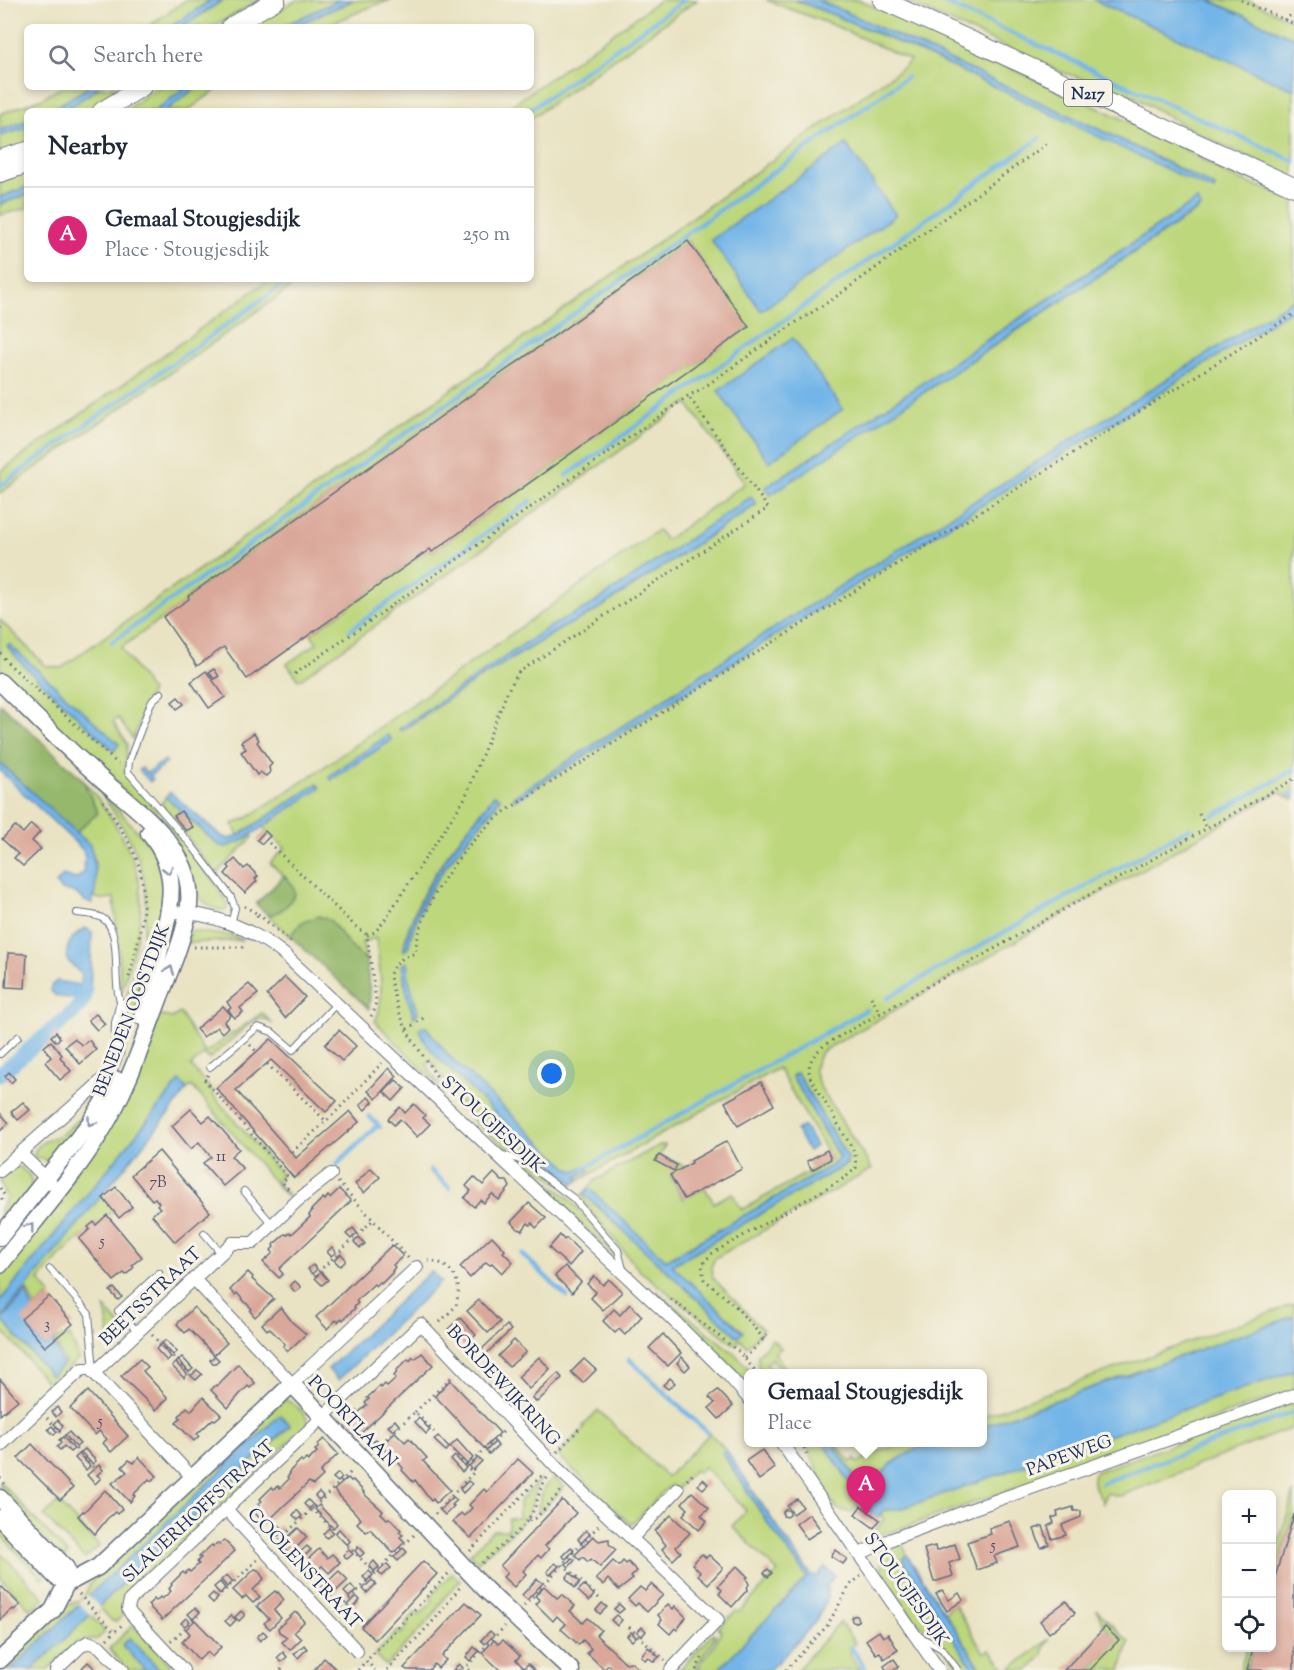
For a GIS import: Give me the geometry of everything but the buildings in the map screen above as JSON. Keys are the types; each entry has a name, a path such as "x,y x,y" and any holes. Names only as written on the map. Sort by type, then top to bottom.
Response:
{"main road":[{"path":"235,24 276,0"},
{"name":"N217","path":"882,0 1294,187"},
{"path":"107,108 138,90"},
{"path":"120,108 140,90"},
{"path":"0,159 24,152"},
{"path":"0,173 24,165"},
{"path":"0,682 96,775 153,838 165,858 172,893 169,912"},
{"path":"96,775 130,802 174,849 186,875 189,890 188,912"},
{"name":"BENEDEN OOSTDIJK","path":"0,1265 103,1105 126,1062 141,1022 169,912"},
{"name":"BENEDEN OOSTDIJK","path":"0,1237 96,1140 121,1097 174,960 188,912"},
{"name":"POORTLAAN","path":"68,1582 98,1567 292,1384 471,1575 571,1670"},
{"path":"0,1498 66,1568 68,1582 62,1589 53,1610 0,1660"},
{"path":"0,1518 56,1578 68,1582"}],"street":[{"name":"STOUGJESDIJK","path":"169,912 188,912 231,924 277,948 624,1273 744,1393"},
{"path":"0,1171 110,1072 117,1054 118,1023 122,1006"},
{"path":"20,1154 53,1184"},
{"name":"BEETSSTRAAT","path":"0,1446 82,1369 90,1369 94,1373 232,1243 253,1243 298,1200 331,1174"},
{"path":"194,1279 292,1384 417,1267"},
{"name":"BORDEWIJKRING","path":"324,1418 422,1324 554,1464 718,1620 672,1669"},
{"path":"94,1373 193,1478"},
{"name":"PAPEWEG","path":"859,1554 969,1510 1294,1395"},
{"name":"SLAUERHOFFSTRAAT","path":"132,1615 128,1609 131,1598 324,1418"},
{"name":"STOUGJESDIJK","path":"784,1447 939,1670"},
{"path":"632,1538 678,1489"},
{"name":"COOLENSTRAAT","path":"226,1509 357,1651"},
{"path":"132,1615 183,1670"},
{"path":"56,1670 84,1644 90,1642 99,1646 123,1670"}],"lane":[{"path":"161,693 151,702 127,768 130,776 181,833 231,897 235,911 231,924"},
{"path":"77,913 99,916 111,927 115,950 117,995 122,1006"},
{"path":"210,1067 258,1027 272,1032 293,1050 337,1004"},
{"path":"0,1054 18,1038"},
{"path":"495,1153 523,1161 570,1195 618,1250 624,1273"},
{"path":"244,1191 272,1224"},
{"path":"204,1233 221,1253"},
{"path":"50,1269 89,1314 94,1373"},
{"path":"141,1329 118,1311 159,1273"},
{"path":"915,1634 942,1649 958,1670"}],"path":[{"path":"1241,0 1294,24"},
{"path":"1284,20 1294,13"},
{"path":"296,674 688,396 833,299 1049,142"},
{"path":"450,1110 445,1088 407,1029 392,990 390,978 398,961 415,953 418,934 439,889 459,857 493,821 1294,314"},
{"path":"269,843 355,926 367,934 375,932 465,798 508,690 519,672 768,508 688,396"},
{"path":"0,628 0,640"},
{"path":"0,653 130,776"},
{"path":"764,1339 736,1307 704,1279 702,1265 711,1254 846,1178 854,1171 857,1164 855,1153 812,1081 809,1067 819,1049 1294,779"},
{"path":"102,799 135,855 144,893 139,938 122,1006"},
{"path":"1199,814 1207,828"},
{"path":"367,934 376,1001 373,1012"},
{"path":"871,997 880,1014"},
{"path":"407,1029 425,1017"},
{"path":"292,1152 327,1121 390,1054"},
{"path":"267,1064 327,1121"},
{"path":"274,1070 278,1066"},
{"path":"210,1067 210,1073 204,1079 279,1163 288,1177 282,1182 298,1200"},
{"path":"331,1174 417,1267 430,1260 439,1262 452,1274 458,1286 456,1306 429,1332"},
{"path":"0,1188 4,1195 0,1203"},
{"path":"314,1276 373,1220"},
{"path":"670,1298 745,1358 754,1369"},
{"path":"141,1329 190,1375"},
{"path":"745,1358 769,1333"},
{"path":"221,1594 462,1367"},
{"path":"39,1409 93,1467"},
{"path":"415,1412 434,1432"},
{"path":"467,1466 514,1422"},
{"path":"387,1670 431,1623 453,1594 527,1521 534,1508 541,1485 579,1429"},
{"path":"328,1619 425,1525 473,1473 450,1449"},
{"path":"527,1521 536,1518 571,1481"},
{"path":"312,1508 332,1529"},
{"path":"466,1669 608,1516"},
{"path":"348,1546 376,1574"},
{"path":"563,1564 602,1601"},
{"path":"786,1670 829,1623 851,1583 870,1570"},
{"path":"82,1598 114,1632"},
{"path":"99,1646 132,1615"},
{"path":"163,1649 198,1616"},
{"path":"629,1627 672,1669"},
{"path":"366,1661 375,1670"}],"green space":[{"path":"186,0 211,0 175,24 152,24"},
{"path":"223,0 260,0 217,24 187,24"},
{"path":"297,0 339,0 287,24 251,24"},
{"path":"354,0 391,0 330,24 299,24"},
{"path":"660,0 697,0 534,116 534,108 508,108"},
{"path":"766,0 795,0 834,15 933,58 1214,190 1190,174 1109,134 817,0 859,0 1167,139 1229,176 1294,199 1294,299 736,652 564,764 515,800 1294,308 1294,800 1278,792 821,1052 814,1069 819,1085 872,1169 715,1258 711,1267 713,1278 763,1330 747,1346 740,1340 734,1344 639,1270 586,1205 582,1195 594,1181 660,1145 665,1145 660,1156 686,1167 670,1176 683,1199 705,1188 714,1203 732,1193 742,1210 831,1159 778,1068 573,1184 557,1182 485,1132 468,1115 431,1061 426,1064 441,1088 375,1021 379,1012 381,991 376,938 362,942 366,960 350,946 331,921 294,931 290,936 268,915 284,908 295,893 288,880 270,863 285,848 263,827 319,788 317,784 238,836 233,824 247,818 314,774 658,530 666,540 745,483 687,403 299,680 287,664 317,643 311,634 430,549 432,552 748,327 688,241 188,596 189,599 121,648 151,691 133,739 118,718 113,722 127,744 125,773 206,871 228,904 226,910 209,906 201,899 165,830 0,672 0,620 46,666 61,668 910,60 835,26","holes":["1192,203 1201,208 770,495 765,488","751,497 756,505 594,612 562,628 475,681 401,731 546,629 591,605","8,644 118,744 114,751 27,669","494,795 500,798 438,879 423,905 408,948 403,951 412,918 428,885 457,841","407,962 409,980 418,1013 414,1017 404,982","425,1026 450,1057 569,1169 575,1171 587,1165 572,1181 536,1151 430,1049","797,1073 847,1157 847,1164 671,1265 743,1331 738,1337 584,1194 589,1189 666,1260 834,1164 839,1157 792,1076"]},
{"path":"902,0 1094,0 1294,90 1294,178 1197,133 1135,97 1061,72"},
{"path":"1209,0 1248,0 1294,21 1294,38"},
{"path":"57,90 84,90 54,108 24,108 24,122 0,130 0,114 43,98"},
{"path":"96,90 123,90 98,108 68,108"},
{"path":"153,90 182,90 159,108 129,108"},
{"path":"193,90 216,90 191,108 169,108"},
{"path":"24,129 24,147 0,153 0,136"},
{"path":"24,170 24,188 0,197 0,178"},
{"path":"24,196 24,209 0,215 0,204"},
{"path":"266,282 299,282 0,493 0,472"},
{"path":"0,703 82,779 98,813 76,832 0,763"},
{"path":"82,779 104,807 123,838 140,888 139,927 122,990 120,990 114,898 94,897 95,862 93,854 76,832 98,813"},
{"path":"95,784 154,850 166,889 157,938 143,935 146,911 145,891 137,854 129,837"},
{"path":"166,797 218,845 242,841 252,835 253,837 216,874 161,804"},
{"path":"284,876 293,885 295,893 284,908 268,915 256,904"},
{"path":"319,916 331,921 350,946 366,960 370,994 369,1009 290,936 301,923"},
{"path":"191,931 232,936 243,940 187,943"},
{"path":"144,941 154,945 122,1058 121,1018 141,943"},
{"path":"180,1013 205,1053 262,1013 273,1024 265,1019 258,1019 209,1059 204,1054 191,1066 282,1175 276,1181 288,1195 287,1197 192,1086 187,1089 180,1081 0,1301 0,1272 65,1191 157,1015 172,1018"},
{"path":"96,1094 105,1094 50,1161 36,1158 34,1154 39,1145 63,1133 75,1123 91,1106"},
{"path":"519,1161 568,1197 617,1254 614,1255 517,1163"},
{"path":"20,1167 30,1176 32,1186 27,1195 0,1221 0,1208 6,1199 0,1180 13,1168"},
{"path":"102,1195 114,1210 96,1225 89,1227 90,1229 61,1255 39,1280 51,1294 35,1308 27,1290 2,1320 51,1375 65,1363 54,1339 70,1336 79,1358 50,1386 4,1332 0,1335 0,1319"},
{"path":"656,1291 736,1355 749,1369 744,1369 744,1382 715,1350 655,1293"},
{"path":"1294,1304 1294,1316 987,1425 987,1415"},
{"path":"105,1308 125,1331 111,1344"},
{"path":"772,1339 781,1348 775,1353 786,1369 781,1369 771,1358 766,1364 771,1369 760,1369 758,1355"},
{"path":"1294,1371 1294,1390 893,1531 883,1534 875,1531 884,1519 880,1515 884,1510 900,1509"},
{"path":"284,1399 299,1408 309,1423 129,1592 126,1598 125,1613 117,1621 112,1621 101,1609 92,1617 104,1633 97,1639 76,1643 47,1670 32,1670 290,1426 281,1415 10,1670 0,1670 67,1605 82,1598 90,1583"},
{"path":"1294,1402 1294,1427 1120,1496 1106,1493 1103,1503 1094,1485 1095,1472"},
{"path":"598,1410 667,1477 710,1433 726,1450 723,1453 725,1457 767,1522 807,1577 718,1670 697,1670 721,1631 718,1628 736,1611 739,1612 778,1572 732,1526 745,1512 745,1509 704,1467 698,1473 694,1470 676,1490 671,1485 631,1525 558,1455"},
{"path":"808,1447 827,1447 850,1484 857,1480 836,1447 839,1447 850,1462 855,1459 858,1463 876,1452 892,1447 926,1447 892,1463 873,1486 874,1503 870,1508 861,1501 852,1513 837,1509 827,1494"},
{"path":"554,1477 564,1487 538,1514 537,1510 544,1488"},
{"path":"540,1479 529,1511 522,1522 478,1562 470,1554 493,1530 508,1530 508,1519 519,1518 519,1502"},
{"path":"0,1482 68,1554 63,1559 0,1492"},
{"path":"1294,1492 1294,1512 1276,1573 1276,1553"},
{"path":"58,1502 99,1546 85,1559 44,1516"},
{"path":"0,1524 47,1574 42,1579 0,1534"},
{"path":"902,1543 907,1555 902,1559 974,1670 962,1670 943,1646 913,1618 883,1575 881,1563 883,1554"},
{"path":"2,1554 44,1598 31,1610 0,1577 0,1556"},
{"path":"452,1573 460,1581 444,1598 433,1616 386,1666 375,1655 398,1631 401,1634 408,1626 406,1623 415,1613 419,1616 433,1601 430,1597"},
{"path":"955,1605 984,1653 990,1650 1007,1670 982,1670 945,1613"},
{"path":"1096,1609 1129,1642 1121,1670 1090,1670 1118,1640 1105,1627"},
{"path":"840,1622 855,1643 849,1649 852,1658 861,1670 797,1670"},
{"path":"133,1625 175,1670 160,1670 130,1638 123,1646 145,1670 128,1670 109,1649"},
{"path":"713,1634 716,1635 694,1670 679,1670"},
{"path":"1049,1639 1044,1647 1043,1655 1029,1670 1009,1670"},
{"path":"1246,1652 1252,1652 1246,1670 1240,1670"}],"water":[{"path":"211,0 223,0 187,24 175,24"},
{"path":"339,0 354,0 299,24 287,24"},
{"path":"795,0 817,0 846,12 1109,134 1215,187 1214,191 902,44"},
{"path":"1094,0 1209,0 1294,38 1294,90"},
{"path":"84,90 96,90 68,108 54,108"},
{"path":"182,90 193,90 169,108 159,108"},
{"path":"24,122 24,129 0,136 0,130"},
{"path":"846,144 896,215 761,311 711,240"},
{"path":"24,188 24,196 0,204 0,197"},
{"path":"1197,200 1201,207 770,495 765,488"},
{"path":"1294,299 1294,308 515,800 513,797 736,652"},
{"path":"793,338 843,409 769,462 718,391"},
{"path":"751,497 757,504 594,612 562,628 475,681 401,731 399,729 546,629 591,605"},
{"path":"9,644 119,744 114,751 27,669 7,646"},
{"path":"388,735 392,740 331,780 329,776"},
{"path":"165,760 167,763 150,776 153,779 150,782 139,770 142,768 147,773"},
{"path":"0,763 90,845 96,874 92,903 86,902 75,893 61,890 56,884 63,875 76,879 83,873 85,858 83,850 0,771"},
{"path":"317,784 320,788 242,841 226,847 218,845 166,797 170,792 220,835 228,839 238,836"},
{"path":"494,795 500,798 438,878 417,919 408,948 403,951 412,921 433,879 450,852"},
{"path":"86,928 92,932 90,997 88,1003 80,1010 74,999 56,996 50,990 57,981 79,985 81,982 81,974 67,960 67,949 77,934"},
{"path":"407,962 409,980 418,1013 414,1017 402,965"},
{"path":"425,1026 450,1057 569,1169 575,1171 587,1165 590,1170 578,1176 578,1181 573,1183 515,1132 436,1056 425,1042 419,1029"},
{"path":"797,1073 847,1157 847,1164 672,1265 743,1332 738,1337 584,1194 589,1188 666,1260 834,1164 839,1157 792,1076"},
{"path":"180,1081 187,1089 175,1106 0,1319 0,1301"},
{"path":"804,1126 816,1146 808,1151 796,1130"},
{"path":"431,1271 441,1282 338,1380 328,1369"},
{"path":"26,1292 33,1310 22,1319 45,1347 53,1341 63,1365 51,1376 2,1320"},
{"path":"1294,1316 1294,1371 900,1509 884,1510 877,1518 868,1511 873,1499 873,1488 878,1478 900,1458 922,1447 987,1447 987,1425"},
{"path":"280,1415 290,1425 32,1670 10,1670"},
{"path":"827,1447 836,1447 857,1480 850,1484"},
{"path":"726,1450 811,1575 816,1577 825,1567 835,1575 827,1586 828,1596 817,1618 769,1670 718,1670 807,1577 767,1522 724,1455"},
{"path":"907,1555 982,1670 974,1670 902,1559"},
{"path":"130,1638 160,1670 145,1670 122,1645"}],"pier":[{"path":"87,1594 101,1609 92,1617 78,1602"}],"waterway":[{"path":"532,108 684,0"},
{"path":"938,0 1294,161"},
{"path":"112,642 907,77"},
{"path":"566,476 1040,138"},
{"path":"0,486 287,282"},
{"path":"350,630 531,501"},
{"path":"1213,816 1294,770"},
{"path":"1289,793 1294,795"},
{"path":"887,998 1190,828"},
{"path":"0,1074 76,1010 84,999 85,989"},
{"path":"585,1168 866,1010"},
{"path":"369,1116 380,1127"},
{"path":"337,1164 378,1125"},
{"path":"430,1170 450,1188"},
{"path":"522,1254 567,1297"},
{"path":"629,1359 708,1433"},
{"path":"1102,1483 1294,1412"},
{"path":"851,1647 866,1670"}],"place":[{"name":"Gemaal Stougjesdijk","path":"866,1516"}]}
